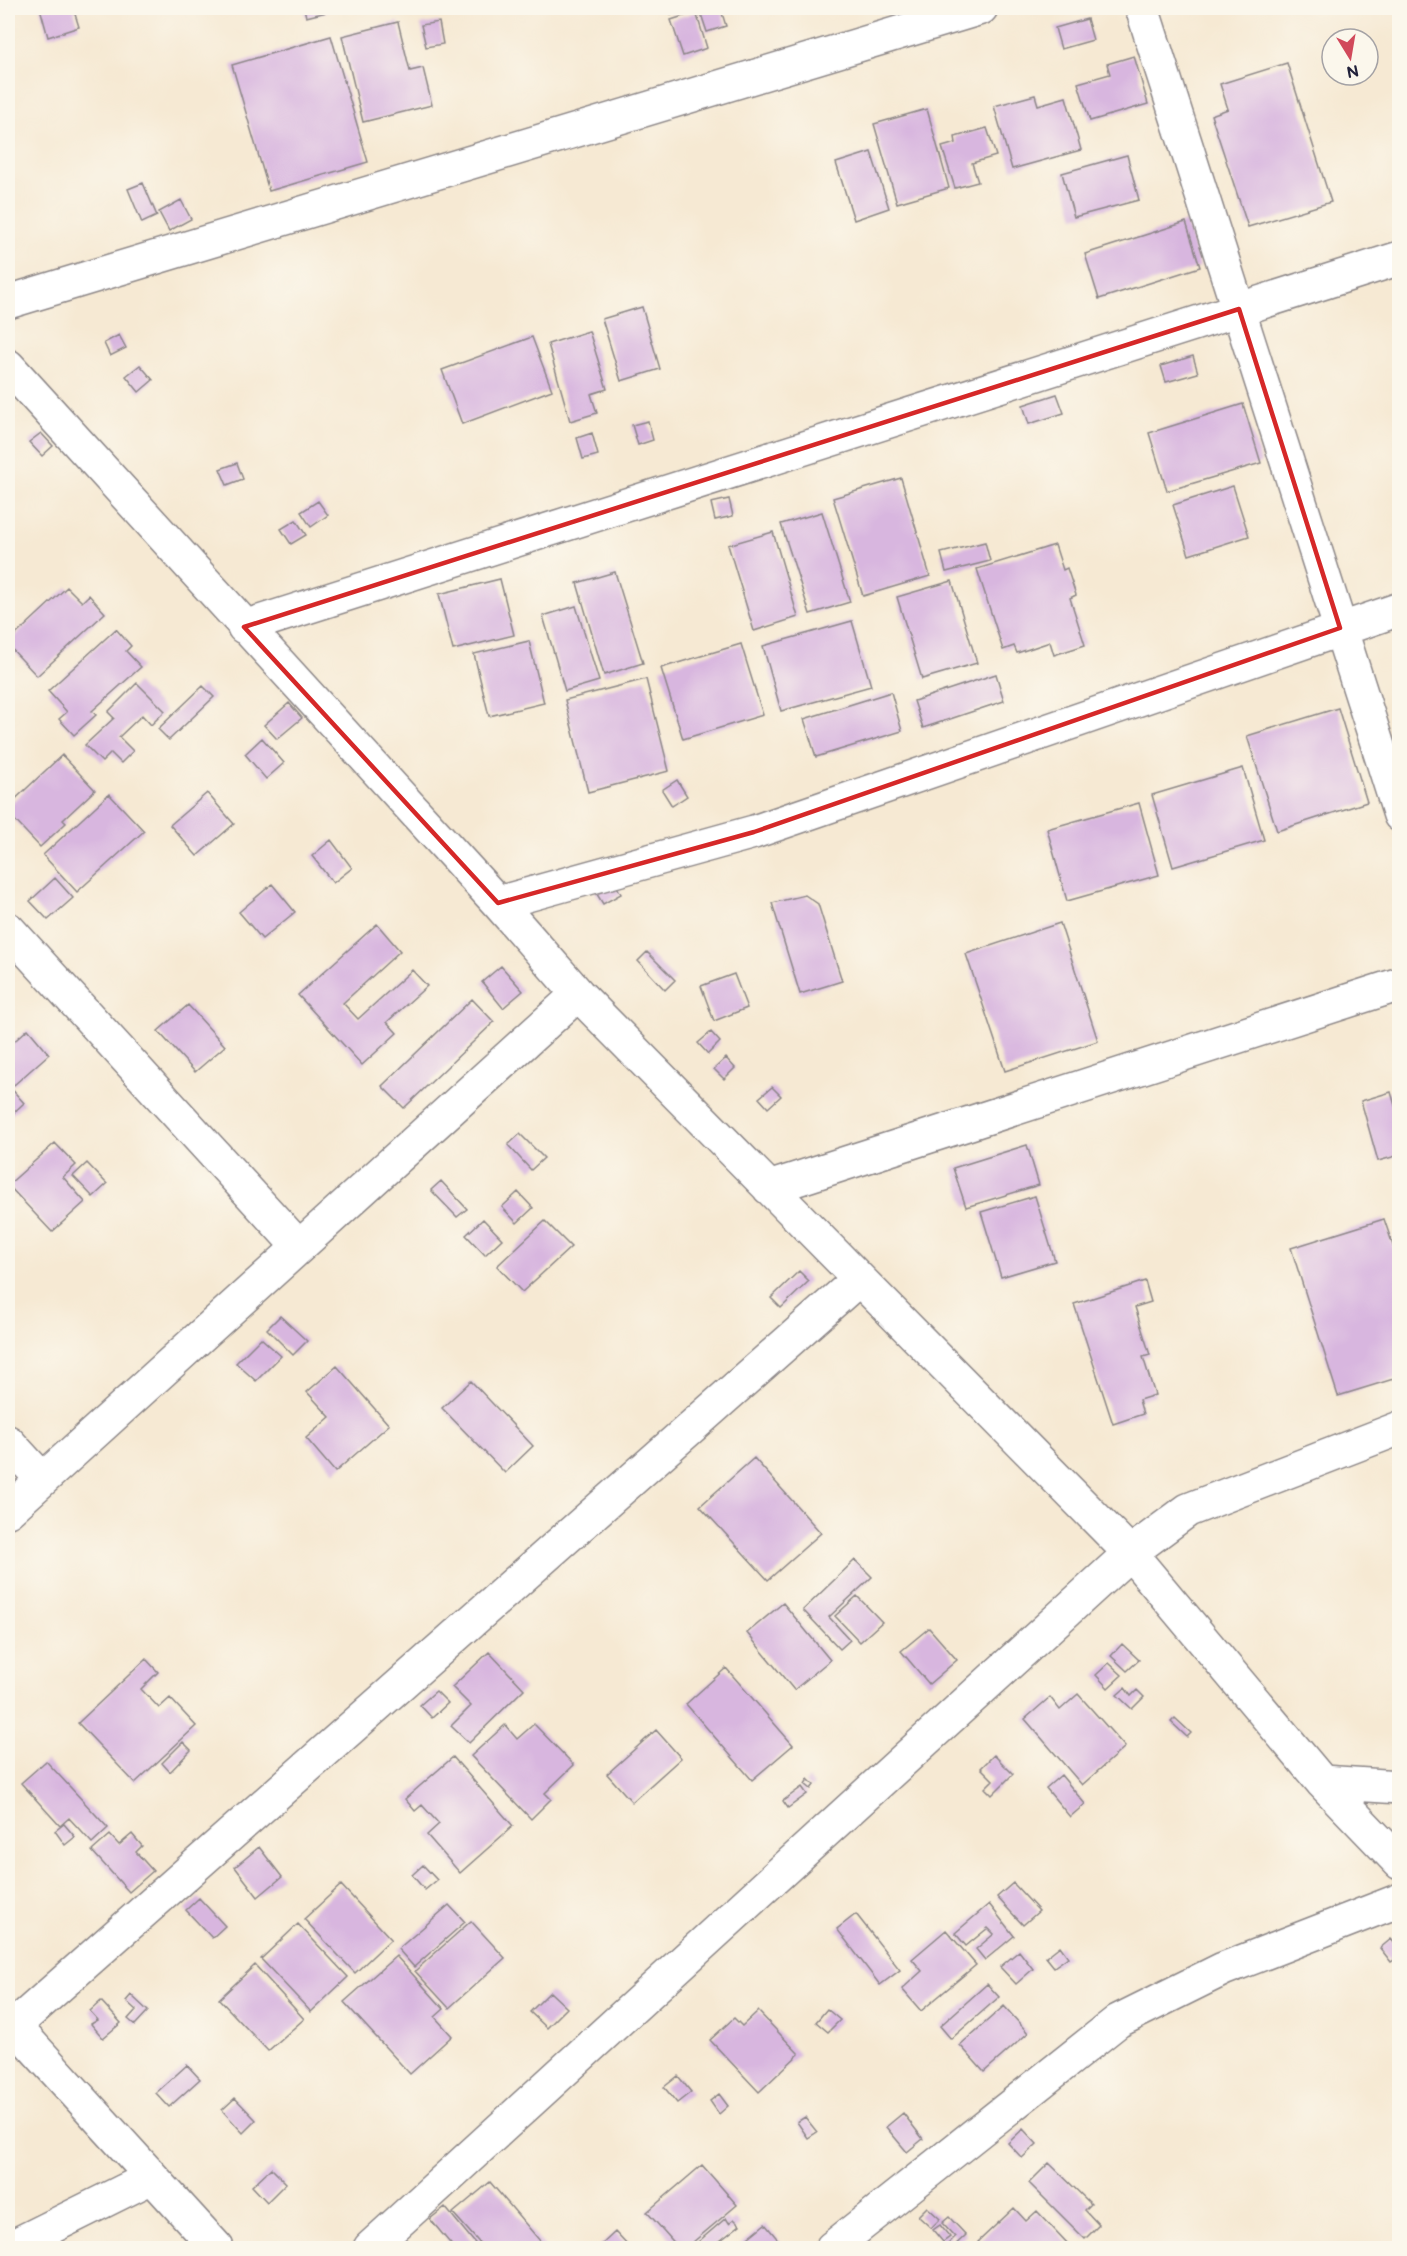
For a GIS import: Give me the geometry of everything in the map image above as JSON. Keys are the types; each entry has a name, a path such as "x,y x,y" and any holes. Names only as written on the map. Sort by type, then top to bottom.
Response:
{"street":[{"path":"8,302 981,8"},
{"path":"1142,8 1400,815"},
{"path":"244,627 1400,258"},
{"path":"8,366 498,903 578,994 1130,1552 1322,1782 1400,1863"},
{"path":"498,903 754,832 1400,609"},
{"path":"8,929 299,1247"},
{"path":"769,1188 1400,984"},
{"path":"8,1510 578,994"},
{"path":"217,2248 10,2028 859,1279"},
{"path":"369,2248 1130,1552 1188,1509 1400,1428"},
{"path":"8,1442 42,1479"},
{"path":"1362,1784 1400,1770"},
{"path":"1322,1782 1400,1786"},
{"path":"832,2248 1118,2022 1223,1969 1400,1900"},
{"path":"9,2248 152,2177"}],"highlighted area":[{"path":"1239,309 1340,628 754,832 498,903 244,627"}],"building":[{"path":"40,8 84,8 74,11 79,27 48,37"},
{"path":"304,8 326,8 327,12 306,17"},
{"path":"669,8 690,8 671,14"},
{"path":"699,8 726,8 721,10 726,26 707,32"},
{"path":"696,12 707,48 683,56 671,20"},
{"path":"1087,19 1093,40 1061,49 1055,28"},
{"path":"398,22 410,71 423,68 432,105 363,122 342,36"},
{"path":"439,22 443,44 426,47 421,25"},
{"path":"331,36 368,162 269,191 232,65"},
{"path":"1134,56 1148,104 1090,121 1078,83 1110,74 1107,64"},
{"path":"1287,63 1331,202 1248,227 1211,115 1228,109 1220,84"},
{"path":"1035,95 1038,105 1066,97 1081,150 1012,169 994,106"},
{"path":"927,109 949,188 897,203 874,124"},
{"path":"8,116 15,142 8,144"},
{"path":"987,128 996,156 972,163 978,182 955,188 942,147 956,143 955,137"},
{"path":"871,152 889,208 854,220 836,163"},
{"path":"1127,155 1139,200 1074,217 1062,173"},
{"path":"143,183 157,216 142,223 128,189"},
{"path":"181,200 191,219 169,231 159,212"},
{"path":"1186,222 1200,267 1099,299 1085,254"},
{"path":"642,307 660,369 621,381 602,319"},
{"path":"589,331 607,389 591,394 597,413 570,421 548,344"},
{"path":"119,335 126,348 110,356 104,343"},
{"path":"532,337 552,390 462,424 442,370"},
{"path":"1193,356 1198,373 1166,382 1161,366"},
{"path":"140,365 153,380 139,392 126,376"},
{"path":"1057,394 1064,413 1029,424 1023,405"},
{"path":"1243,404 1261,463 1167,491 1149,433"},
{"path":"648,421 653,440 638,445 632,425"},
{"path":"41,433 53,446 42,456 29,442"},
{"path":"592,433 598,455 583,459 577,438"},
{"path":"237,463 243,479 227,485 220,469"},
{"path":"901,478 930,576 863,596 833,498"},
{"path":"1233,486 1249,536 1189,555 1173,505"},
{"path":"729,499 733,516 715,520 711,503"},
{"path":"318,501 328,515 311,527 301,512"},
{"path":"822,512 850,602 810,614 781,524"},
{"path":"296,520 306,535 291,544 281,529"},
{"path":"773,532 798,617 754,631 728,545"},
{"path":"985,542 990,561 946,572 941,553"},
{"path":"1055,545 1063,570 1067,568 1076,595 1070,598 1085,645 1054,655 1050,642 1017,653 1014,646 1003,650 977,569"},
{"path":"615,572 643,663 604,675 577,583"},
{"path":"500,579 514,635 453,650 439,594"},
{"path":"952,581 977,663 922,679 897,597"},
{"path":"67,587 82,602 89,595 105,613 37,676 8,645 8,642"},
{"path":"576,606 599,681 565,691 543,616"},
{"path":"852,621 871,686 781,711 763,646"},
{"path":"116,629 131,646 126,651 141,667 92,711 96,715 74,735 59,719 67,712 48,691"},
{"path":"529,641 544,703 489,716 474,654"},
{"path":"741,644 763,715 683,739 661,668"},
{"path":"996,674 1004,701 923,728 914,701"},
{"path":"646,679 669,771 588,792 565,700"},
{"path":"137,683 165,711 151,725 142,715 119,737 133,751 121,763 111,753 102,762 85,745 114,718 108,712"},
{"path":"203,686 214,697 169,740 158,729"},
{"path":"891,692 902,731 816,757 804,719"},
{"path":"289,703 302,718 277,739 264,725"},
{"path":"1338,708 1367,802 1277,831 1247,736"},
{"path":"262,738 284,763 266,779 245,754"},
{"path":"62,755 95,790 63,820 66,823 40,847 8,813 8,806"},
{"path":"1243,768 1264,840 1173,867 1152,795"},
{"path":"677,780 687,796 672,806 662,790"},
{"path":"207,793 234,824 197,856 170,825"},
{"path":"109,794 144,831 77,892 43,855"},
{"path":"1139,803 1159,875 1067,901 1047,829"},
{"path":"331,840 352,868 333,883 312,856"},
{"path":"55,878 73,898 48,920 30,901"},
{"path":"614,881 621,894 603,904 595,891"},
{"path":"272,884 295,912 262,939 239,912"},
{"path":"805,895 818,904 842,981 800,994 772,903"},
{"path":"1060,923 1098,1041 1005,1071 966,954"},
{"path":"377,924 400,951 343,1003 358,1019 412,970 427,986 387,1022 397,1033 362,1065 298,995"},
{"path":"647,952 675,980 665,990 638,961"},
{"path":"501,966 523,991 503,1008 482,982"},
{"path":"734,974 747,1008 714,1021 701,986"},
{"path":"472,999 494,1022 404,1108 382,1086"},
{"path":"188,1005 225,1046 195,1072 158,1031"},
{"path":"28,1029 49,1054 14,1085 8,1077 8,1047"},
{"path":"711,1032 720,1042 708,1054 698,1043"},
{"path":"726,1058 735,1068 724,1079 714,1069"},
{"path":"8,1085 24,1103 8,1118"},
{"path":"772,1087 781,1096 768,1108 759,1098"},
{"path":"1391,1092 1400,1122 1400,1155 1378,1161 1361,1101"},
{"path":"520,1134 544,1158 531,1170 508,1145"},
{"path":"55,1143 76,1165 63,1177 85,1202 52,1232 8,1185"},
{"path":"1027,1145 1039,1185 966,1207 953,1168"},
{"path":"87,1163 107,1184 93,1197 73,1176"},
{"path":"441,1181 467,1209 457,1217 431,1190"},
{"path":"518,1192 533,1208 517,1223 502,1207"},
{"path":"1035,1196 1055,1261 1001,1277 981,1212"},
{"path":"483,1219 502,1239 485,1255 466,1235"},
{"path":"1384,1219 1400,1266 1400,1377 1338,1396 1291,1248"},
{"path":"545,1221 571,1247 522,1292 497,1266"},
{"path":"799,1271 809,1281 781,1308 771,1298"},
{"path":"1145,1281 1151,1302 1135,1307 1150,1355 1143,1357 1155,1395 1139,1400 1143,1414 1113,1424 1074,1304"},
{"path":"280,1316 307,1341 293,1355 267,1329"},
{"path":"261,1338 281,1356 256,1381 236,1363"},
{"path":"337,1366 389,1425 335,1472 306,1438 330,1417 307,1392"},
{"path":"471,1381 533,1446 505,1473 442,1408"},
{"path":"754,1458 821,1533 768,1580 700,1506"},
{"path":"855,1560 872,1577 829,1617 850,1640 840,1649 803,1610"},
{"path":"857,1596 882,1622 860,1642 835,1616"},
{"path":"783,1603 830,1660 794,1690 747,1633"},
{"path":"929,1628 957,1660 929,1684 901,1651"},
{"path":"1122,1644 1139,1660 1127,1671 1111,1656"},
{"path":"489,1652 524,1689 469,1743 451,1726 471,1706 452,1687"},
{"path":"146,1659 158,1672 141,1689 159,1708 170,1698 196,1726 135,1783 78,1723"},
{"path":"1109,1663 1122,1675 1108,1688 1096,1675"},
{"path":"726,1668 793,1745 752,1780 686,1704"},
{"path":"1125,1688 1131,1696 1137,1690 1144,1697 1132,1709 1117,1695"},
{"path":"436,1691 448,1703 432,1718 420,1705"},
{"path":"1078,1694 1125,1747 1082,1785 1025,1719 1050,1697 1060,1710"},
{"path":"1175,1718 1191,1733 1187,1737 1171,1722"},
{"path":"534,1724 574,1765 545,1793 551,1799 531,1819 471,1756 505,1725 517,1739"},
{"path":"656,1730 681,1758 632,1802 607,1774"},
{"path":"183,1742 191,1750 170,1772 162,1763"},
{"path":"994,1755 1013,1774 992,1795 985,1788 993,1780 981,1768"},
{"path":"453,1757 513,1826 460,1873 427,1835 439,1824 422,1805 415,1811 405,1799"},
{"path":"46,1761 108,1828 92,1843 69,1818 60,1826 21,1783"},
{"path":"1061,1775 1085,1804 1070,1817 1046,1788"},
{"path":"808,1779 814,1785 811,1789 805,1784"},
{"path":"802,1787 807,1794 788,1808 783,1801"},
{"path":"64,1824 75,1837 65,1845 55,1831"},
{"path":"132,1834 142,1846 136,1852 153,1871 129,1892 92,1851 110,1835 119,1845"},
{"path":"259,1847 282,1877 258,1897 235,1867"},
{"path":"423,1865 437,1880 425,1890 412,1875"},
{"path":"1013,1883 1039,1911 1023,1925 997,1897"},
{"path":"341,1885 391,1939 355,1973 304,1919"},
{"path":"199,1898 225,1926 212,1938 186,1910"},
{"path":"989,1904 1014,1936 985,1960 976,1949 994,1934 988,1928 966,1946 955,1933"},
{"path":"449,1905 465,1922 414,1967 398,1949"},
{"path":"856,1914 900,1970 880,1985 837,1929"},
{"path":"471,1921 505,1958 449,2008 415,1971"},
{"path":"298,1924 348,1977 311,2012 261,1959"},
{"path":"946,1930 976,1965 921,2011 902,1989 922,1971 912,1959"},
{"path":"1391,1939 1400,1950 1400,1956 1391,1962 1380,1948"},
{"path":"1060,1946 1068,1957 1054,1967 1046,1957"},
{"path":"1019,1951 1033,1969 1016,1984 1000,1967"},
{"path":"396,1956 444,2009 435,2017 452,2036 410,2074 344,2002"},
{"path":"255,1965 304,2019 268,2051 219,1999"},
{"path":"987,1984 999,1997 951,2039 940,2026"},
{"path":"550,1992 567,2008 547,2028 530,2012"},
{"path":"131,1995 148,2011 135,2025 128,2019 136,2010 126,2001"},
{"path":"101,2001 121,2023 103,2038 91,2024 98,2020 90,2011"},
{"path":"1004,2006 1028,2033 984,2072 960,2045"},
{"path":"827,2009 840,2020 828,2032 816,2022"},
{"path":"758,2011 799,2054 759,2092 710,2040 734,2018 742,2026"},
{"path":"187,2065 200,2079 169,2107 156,2093"},
{"path":"678,2076 691,2092 677,2103 664,2087"},
{"path":"719,2094 728,2106 719,2114 710,2101"},
{"path":"235,2098 256,2120 243,2133 222,2110"},
{"path":"903,2113 923,2139 907,2152 886,2127"},
{"path":"805,2117 817,2132 808,2138 797,2122"},
{"path":"1023,2129 1037,2144 1022,2158 1008,2143"},
{"path":"1049,2163 1091,2204 1085,2210 1099,2225 1085,2239 1029,2183"},
{"path":"702,2165 737,2205 686,2248 679,2248 647,2212"},
{"path":"271,2168 286,2183 267,2202 252,2186"},
{"path":"490,2182 546,2248 484,2248 453,2213"},
{"path":"445,2207 479,2248 454,2248 430,2219"},
{"path":"927,2207 940,2219 931,2228 918,2216"},
{"path":"1014,2208 1026,2221 1037,2211 1069,2245 1065,2248 985,2248 978,2242"},
{"path":"949,2217 966,2235 952,2248 947,2245 955,2237 942,2223"},
{"path":"726,2218 729,2223 734,2219 740,2225 711,2248 703,2248 698,2242"},
{"path":"765,2224 785,2248 740,2248 738,2246"},
{"path":"940,2225 950,2237 943,2242 933,2230"},
{"path":"615,2232 630,2248 598,2248"}]}
